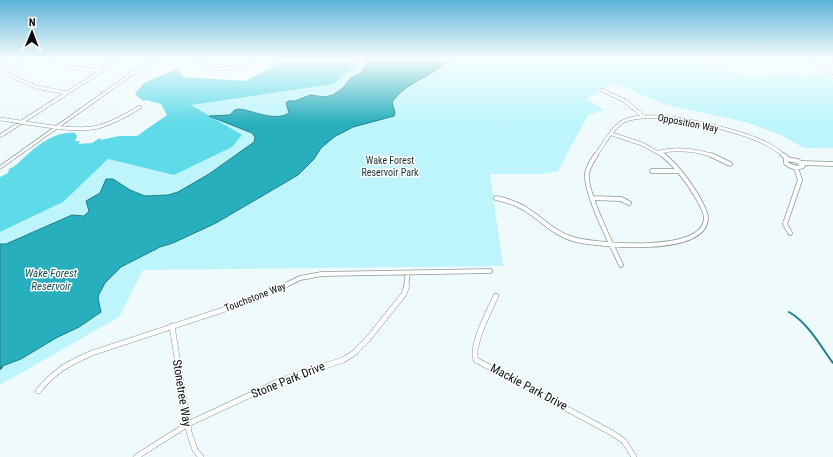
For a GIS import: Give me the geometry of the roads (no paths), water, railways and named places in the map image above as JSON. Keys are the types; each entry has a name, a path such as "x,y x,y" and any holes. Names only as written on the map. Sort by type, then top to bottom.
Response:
{"main road":[{"path":"0,168 123,80"}],"street":[{"path":"22,80 36,87 67,93"},
{"path":"0,136 87,80"},
{"path":"602,90 634,106 644,117"},
{"path":"0,119 82,130 109,125 140,107"},
{"name":"Opposition Way","path":"621,265 587,182 588,168 619,125 625,121 644,117 671,118 745,135 776,148 788,159"},
{"path":"496,198 508,200 521,205 562,236 585,242 612,244 676,243 695,236 704,227 706,218 702,204 678,170 669,159 660,152 612,134"},
{"path":"660,152 674,149 694,150 717,157 730,164"},
{"path":"802,164 802,167 796,168 786,163 785,160 796,160 802,164 833,164"},
{"path":"790,233 785,224 800,180 796,168"},
{"path":"652,171 678,170"},
{"path":"593,198 621,199 629,203"},
{"name":"Touchstone Way","path":"38,391 52,375 72,362 96,351 253,300 300,278 310,275 490,271"},
{"name":"Stone Park Drive","path":"136,457 188,424 289,378 343,360 354,354 404,294 408,283 408,272"},
{"name":"Mackie Park Drive","path":"496,296 476,344 474,356 476,360 612,433 624,441 634,457"},
{"name":"Stonetree Way","path":"172,326 188,424 192,442 201,457"}],"water":[{"name":"Wake Forest Reservoir","path":"349,80 419,80 396,96 392,102 395,113 394,116 353,127 334,137 321,148 314,159 298,175 216,223 173,243 160,247 121,267 105,283 99,294 98,298 101,312 79,327 56,338 21,359 0,367 0,244 6,244 72,215 84,216 89,211 86,201 100,193 106,179 113,179 130,190 145,196 168,195 178,192 209,174 254,142 255,137 252,133 209,116 230,115 235,110 239,109 267,116 282,116 289,113 286,103 288,101 295,101 310,95 325,97 333,95 343,88"}],"waterway":[{"path":"789,312 808,328 833,363"}],"park label":[{"name":"Wake Forest Reservoir Park","path":"390,166"}]}
